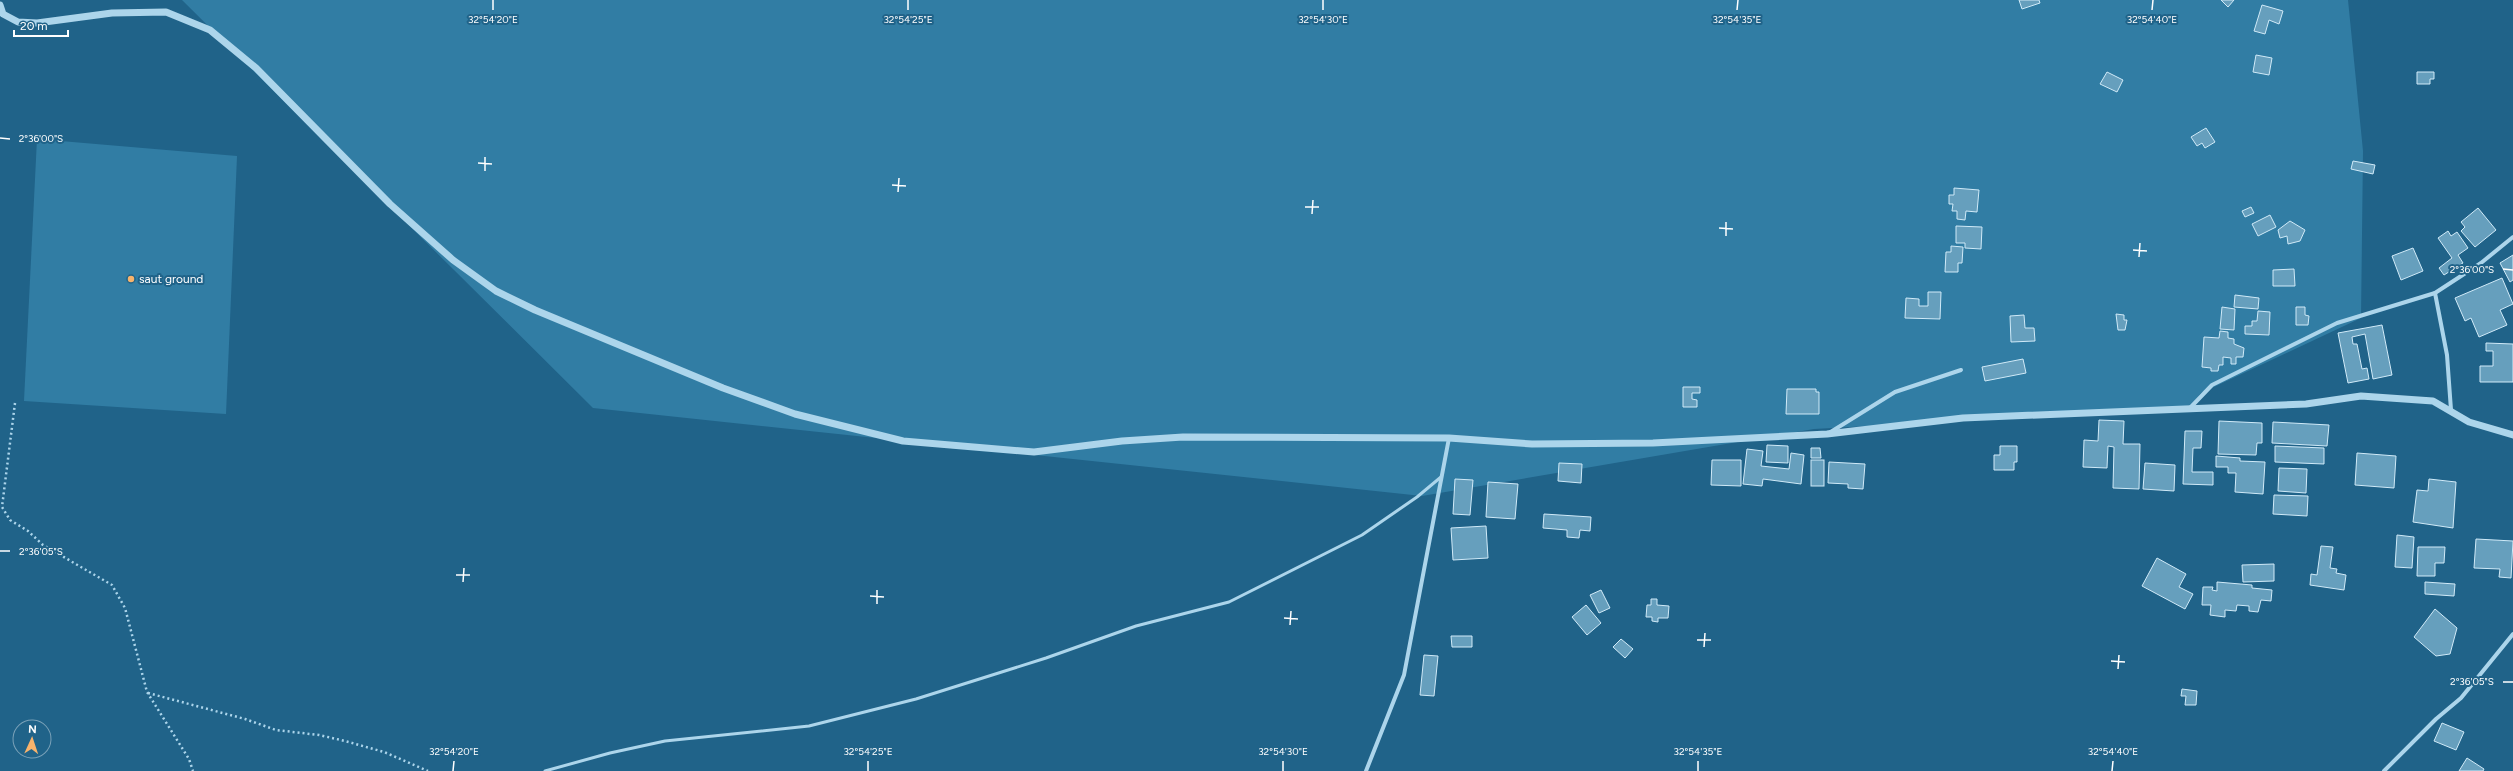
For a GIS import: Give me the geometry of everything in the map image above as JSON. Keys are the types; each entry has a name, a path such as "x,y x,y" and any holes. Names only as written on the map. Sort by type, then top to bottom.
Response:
{"street":[{"path":"0,5 2,15 18,22 37,23 112,13 166,12 210,30 256,68 390,204 453,260 496,291 535,310 723,388 795,414 903,441 1034,452 1122,441 1183,437 1449,438 1540,444 1654,443 1827,434 1963,418 2152,408 2188,410 2306,404 2361,396 2433,401 2451,410 2469,422 2513,435"},
{"path":"2188,410 2212,385 2338,323 2435,293 2481,263 2513,237"},
{"path":"2435,293 2447,355 2451,410"},
{"path":"1827,434 1895,392 1961,370"},
{"path":"1366,771 1404,675 1449,438"},
{"path":"2384,771 2436,719 2461,698 2513,634"}],"lane":[{"path":"545,771 610,753 665,741 816,724 916,698 1046,658 1136,626 1229,602 1362,534 1417,497 1441,477"}],"path":[{"path":"16,403 2,507 10,520 28,531 43,545 112,585 125,608 147,692 189,759 193,771"},
{"path":"147,692 245,719 276,730 319,735 384,752 428,771"}],"shaded area":[{"path":"182,0 2348,0 2363,151 2361,318 2201,393 2190,406 2179,409 1814,429 1422,496 593,408"},
{"name":"saut ground","path":"37,139 237,156 226,414 24,401"}],"building":[{"path":"2019,0 2039,0 2040,3 2022,9"},
{"path":"2221,0 2234,0 2228,7"},
{"path":"2262,5 2283,11 2279,24 2269,20 2265,34 2254,31"},
{"path":"2256,55 2272,58 2269,75 2253,72"},
{"path":"2107,72 2123,80 2117,92 2100,84"},
{"path":"2417,72 2434,72 2434,79 2430,79 2430,84 2417,84"},
{"path":"2206,128 2215,142 2205,148 2202,143 2197,146 2191,137"},
{"path":"2353,161 2375,165 2373,174 2351,169"},
{"path":"1954,188 1979,190 1977,212 1966,211 1965,220 1957,219 1957,211 1952,211 1953,204 1949,204 1949,195 1954,195"},
{"path":"2251,207 2254,213 2245,217 2242,211"},
{"path":"2478,208 2496,230 2475,247 2461,231 2465,227 2461,222"},
{"path":"2270,215 2276,227 2258,236 2252,224"},
{"path":"2290,221 2305,230 2300,241 2288,244 2287,236 2280,238 2278,230"},
{"path":"1956,226 1982,227 1981,249 1965,248 1965,243 1956,243"},
{"path":"2448,231 2451,236 2457,232 2468,248 2458,255 2463,263 2444,275 2439,268 2452,258 2438,238"},
{"path":"1951,246 1963,247 1962,263 1958,263 1958,272 1945,272 1946,252 1951,252"},
{"path":"2413,248 2423,271 2401,280 2392,256"},
{"path":"2513,255 2513,280 2510,282 2500,263"},
{"path":"2294,269 2295,286 2273,286 2273,270"},
{"path":"2502,278 2513,304 2500,310 2507,325 2479,337 2471,318 2465,321 2455,298"},
{"path":"1928,292 1941,292 1940,319 1905,318 1906,298 1919,299 1919,306 1928,306"},
{"path":"2235,295 2259,298 2258,309 2234,307"},
{"path":"2222,307 2235,309 2234,330 2220,329"},
{"path":"2296,307 2305,307 2305,315 2309,316 2308,325 2296,325"},
{"path":"2258,311 2270,312 2269,335 2245,334 2245,326 2252,326 2252,321 2257,321"},
{"path":"2116,314 2124,315 2124,320 2127,320 2125,330 2118,330"},
{"path":"2024,315 2025,328 2034,328 2035,341 2011,342 2010,316"},
{"path":"2382,325 2392,375 2373,379 2365,334 2352,337 2353,344 2357,344 2362,369 2367,368 2369,379 2348,383 2338,333"},
{"path":"2220,331 2228,332 2228,338 2234,339 2234,344 2244,348 2243,357 2236,357 2236,364 2231,364 2231,358 2223,357 2223,365 2219,365 2218,371 2211,371 2211,368 2202,367 2204,337 2219,338"},
{"path":"2486,343 2513,344 2513,382 2480,382 2480,366 2493,366 2493,351 2486,351"},
{"path":"2023,359 2026,373 1985,381 1982,367"},
{"path":"1683,387 1700,387 1700,393 1692,393 1692,399 1697,400 1697,407 1683,407"},
{"path":"1787,389 1816,389 1816,392 1819,392 1819,414 1786,414"},
{"path":"2099,420 2124,421 2123,444 2140,444 2139,489 2113,488 2114,447 2108,446 2107,468 2083,467 2084,440 2098,441"},
{"path":"2219,421 2262,423 2262,443 2257,443 2256,455 2218,454"},
{"path":"2273,422 2329,425 2327,446 2272,443"},
{"path":"2185,431 2202,431 2201,448 2193,448 2192,472 2213,472 2213,485 2183,484"},
{"path":"1767,445 1788,446 1788,463 1766,462"},
{"path":"2000,446 2017,446 2017,462 2014,462 2014,470 1994,470 1994,455 2000,455"},
{"path":"2275,446 2324,448 2324,464 2275,462"},
{"path":"1811,448 1820,448 1821,458 1811,458"},
{"path":"1747,449 1763,451 1761,466 1789,469 1791,453 1804,455 1801,484 1763,479 1762,486 1743,484"},
{"path":"2357,453 2396,456 2394,488 2355,485"},
{"path":"2216,456 2240,458 2240,461 2265,462 2263,494 2235,492 2236,473 2228,473 2228,467 2216,467"},
{"path":"1712,460 1741,460 1741,486 1711,485"},
{"path":"1811,460 1824,460 1824,486 1811,486"},
{"path":"1829,462 1865,464 1863,489 1848,488 1848,484 1828,483"},
{"path":"1559,463 1582,464 1581,483 1558,481"},
{"path":"2145,463 2175,465 2174,491 2143,489"},
{"path":"2279,468 2307,469 2306,493 2278,491"},
{"path":"1455,479 1473,480 1470,515 1453,514"},
{"path":"2429,479 2456,482 2453,528 2413,522 2417,490 2428,491"},
{"path":"1488,482 1518,484 1515,519 1486,517"},
{"path":"2274,495 2308,496 2307,516 2273,514"},
{"path":"1544,514 1591,517 1590,531 1580,530 1579,538 1567,537 1567,530 1543,528"},
{"path":"1486,526 1488,558 1453,560 1451,528"},
{"path":"2397,535 2414,537 2412,568 2395,567"},
{"path":"2476,539 2513,541 2511,578 2499,577 2500,569 2474,568"},
{"path":"2321,546 2333,547 2330,568 2337,569 2336,573 2346,575 2344,590 2310,585 2311,574 2317,575"},
{"path":"2418,547 2445,547 2444,563 2435,563 2435,576 2417,576"},
{"path":"2157,558 2186,574 2179,587 2193,594 2185,609 2142,586"},
{"path":"2274,564 2274,581 2243,582 2242,565"},
{"path":"2217,582 2252,585 2252,588 2272,590 2271,601 2261,600 2258,612 2249,611 2249,606 2237,605 2236,611 2225,610 2225,617 2210,615 2211,605 2202,605 2203,587 2213,587 2212,590 2217,591"},
{"path":"2425,582 2455,584 2454,596 2425,594"},
{"path":"1601,590 1610,608 1599,613 1590,595"},
{"path":"1651,599 1657,599 1657,605 1669,606 1668,618 1658,618 1658,622 1652,621 1652,617 1646,617 1647,605 1651,605"},
{"path":"1586,605 1601,623 1587,635 1572,617"},
{"path":"2435,609 2457,628 2450,654 2436,656 2414,637"},
{"path":"1451,636 1472,636 1472,647 1452,647"},
{"path":"1621,639 1633,649 1625,658 1613,647"},
{"path":"1424,655 1438,656 1434,696 1420,695"},
{"path":"2182,689 2197,691 2196,705 2185,705 2186,696 2181,696"},
{"path":"2442,723 2464,732 2456,750 2434,741"},
{"path":"2467,758 2484,769 2483,771 2459,771"}],"place":[{"name":"saut ground","path":"131,279"}]}
